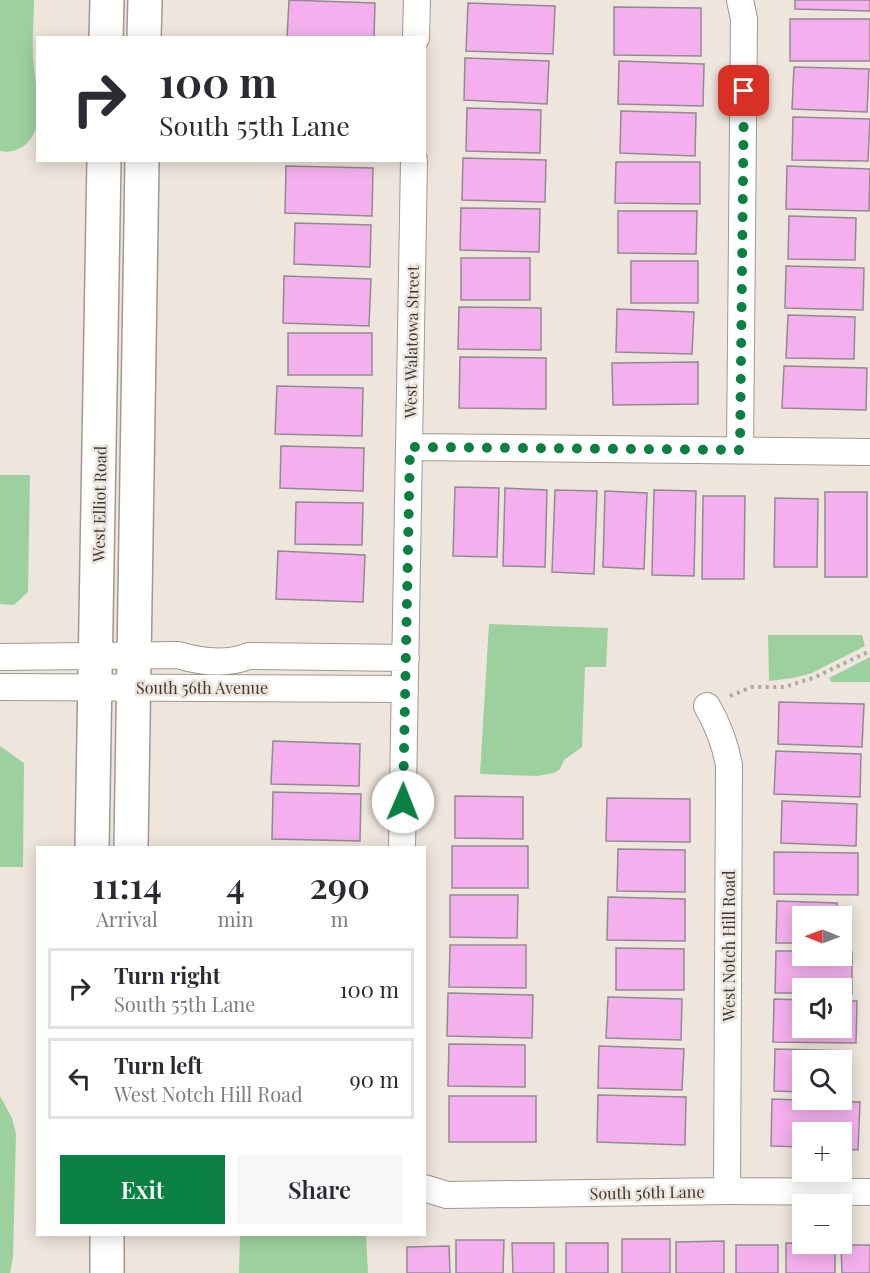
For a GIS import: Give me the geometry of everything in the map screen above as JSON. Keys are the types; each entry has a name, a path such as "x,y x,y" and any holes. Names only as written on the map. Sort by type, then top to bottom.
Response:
{"main road":[{"path":"106,36 107,0"},
{"path":"144,36 145,0"},
{"name":"West Elliot Road","path":"92,846 105,162"},
{"path":"131,846 142,162"},
{"path":"107,1236 107,1273"}],"street":[{"path":"416,36 417,0"},
{"path":"740,0 744,19 740,450"},
{"name":"West Walatowa Street","path":"402,846 414,162"},
{"path":"410,447 870,452"},
{"name":"South 56th Avenue","path":"135,671 197,647 235,647 249,656 406,658"},
{"path":"249,656 249,688"},
{"name":"South 56th Avenue","path":"0,657 95,672"},
{"name":"South 56th Avenue","path":"0,687 95,672 135,671 249,688 405,689"},
{"name":"West Notch Hill Road","path":"707,706 718,724 725,743 729,765 727,1191"},
{"name":"South 56th Lane","path":"426,1189 447,1195 727,1191 870,1192"}],"path":[{"path":"707,706 752,687 784,687 813,678 870,651"}],"green space":[{"path":"0,0 34,0 36,128 24,146 13,151 0,151"},
{"path":"0,475 30,475 28,592 14,605 0,604"},
{"path":"489,624 608,628 606,667 585,667 582,747 564,760 560,769 554,773 537,776 480,774"},
{"path":"768,635 862,635 865,646 812,673 769,681"},
{"path":"870,657 870,682 831,682 829,678"},
{"path":"0,746 24,763 23,867 0,867"},
{"path":"0,1096 12,1118 16,1134 13,1257 10,1273 0,1273"},
{"path":"240,1236 366,1236 368,1273 239,1273"}],"building":[{"path":"289,0 375,3 374,36 287,36"},
{"path":"795,0 870,0 870,11 795,9"},
{"path":"468,3 555,6 553,54 466,51"},
{"path":"614,7 701,8 701,56 614,55"},
{"path":"790,19 870,19 870,61 790,61"},
{"path":"465,58 549,61 547,104 464,100"},
{"path":"619,61 704,64 703,106 618,104"},
{"path":"794,67 869,69 867,112 792,109"},
{"path":"467,108 541,110 540,153 466,151"},
{"path":"621,111 696,113 695,156 620,153"},
{"path":"793,117 870,119 868,161 792,160"},
{"path":"463,158 546,160 545,202 462,200"},
{"path":"616,162 700,162 700,204 615,203"},
{"path":"286,166 373,168 372,216 285,213"},
{"path":"787,166 870,169 869,211 786,209"},
{"path":"461,208 540,209 539,252 460,250"},
{"path":"618,211 697,211 696,254 618,253"},
{"path":"789,216 856,218 855,260 788,259"},
{"path":"295,223 371,225 370,267 294,264"},
{"path":"461,258 530,258 530,300 461,300"},
{"path":"631,261 698,261 698,303 631,303"},
{"path":"786,266 864,268 863,310 785,308"},
{"path":"284,276 371,279 369,326 283,323"},
{"path":"459,307 541,308 541,350 458,349"},
{"path":"617,309 694,312 692,354 616,352"},
{"path":"788,315 855,317 854,359 786,358"},
{"path":"288,333 372,333 372,375 288,375"},
{"path":"460,357 546,358 546,409 459,408"},
{"path":"698,362 698,404 613,405 612,363"},
{"path":"784,366 867,368 866,410 782,408"},
{"path":"277,386 363,388 362,436 275,434"},
{"path":"281,446 364,448 363,491 280,488"},
{"path":"455,487 499,488 497,557 453,556"},
{"path":"505,488 547,490 545,567 503,566"},
{"path":"555,490 597,491 594,574 552,572"},
{"path":"654,490 696,491 694,576 652,575"},
{"path":"605,491 647,493 644,569 603,567"},
{"path":"825,492 867,492 867,577 825,577"},
{"path":"703,496 745,496 744,579 702,579"},
{"path":"775,498 818,499 817,567 774,567"},
{"path":"296,502 363,503 362,545 295,544"},
{"path":"278,551 365,555 363,602 276,599"},
{"path":"779,702 864,704 862,747 778,744"},
{"path":"273,741 360,744 359,786 271,784"},
{"path":"776,751 861,754 860,797 774,794"},
{"path":"273,792 361,794 360,841 272,839"},
{"path":"455,796 523,797 523,839 455,838"},
{"path":"607,798 690,799 690,842 606,841"},
{"path":"782,801 857,804 856,846 781,843"},
{"path":"452,846 528,846 528,888 452,888"},
{"path":"618,849 685,850 685,892 617,891"},
{"path":"774,852 858,853 858,895 774,894"},
{"path":"450,895 518,895 517,938 450,937"},
{"path":"608,897 685,899 685,941 607,940"},
{"path":"777,901 837,903 837,906 792,906 792,943 776,943"},
{"path":"450,945 526,945 526,988 449,987"},
{"path":"616,948 684,949 684,990 616,990"},
{"path":"776,951 792,951 792,966 852,966 852,978 792,978 792,993 775,993"},
{"path":"448,993 533,995 532,1038 447,1036"},
{"path":"608,997 682,999 681,1040 606,1038"},
{"path":"774,999 792,1000 792,1038 852,1038 852,1001 857,1001 856,1043 773,1042"},
{"path":"449,1044 525,1045 525,1087 448,1086"},
{"path":"599,1046 684,1049 682,1090 598,1088"},
{"path":"775,1049 813,1050 792,1050 792,1092 774,1091"},
{"path":"598,1095 686,1097 685,1145 597,1142"},
{"path":"449,1096 536,1096 536,1142 449,1142"},
{"path":"772,1099 792,1100 792,1110 852,1110 852,1102 860,1102 858,1150 852,1150 852,1122 792,1122 792,1147 771,1146"},
{"path":"622,1239 670,1239 670,1273 622,1273"},
{"path":"456,1240 504,1240 503,1273 456,1273"},
{"path":"724,1241 724,1273 676,1273 676,1242"},
{"path":"512,1243 554,1243 554,1273 513,1273"},
{"path":"566,1243 608,1243 608,1273 566,1273"},
{"path":"786,1243 792,1243 792,1254 835,1254 835,1273 786,1273"},
{"path":"736,1245 778,1245 778,1273 736,1273"},
{"path":"852,1245 870,1245 870,1273 842,1273 841,1254 852,1254"},
{"path":"449,1246 450,1273 407,1273 407,1247"}],"route":[{"path":"403,802 410,447 740,450 744,91"}]}
